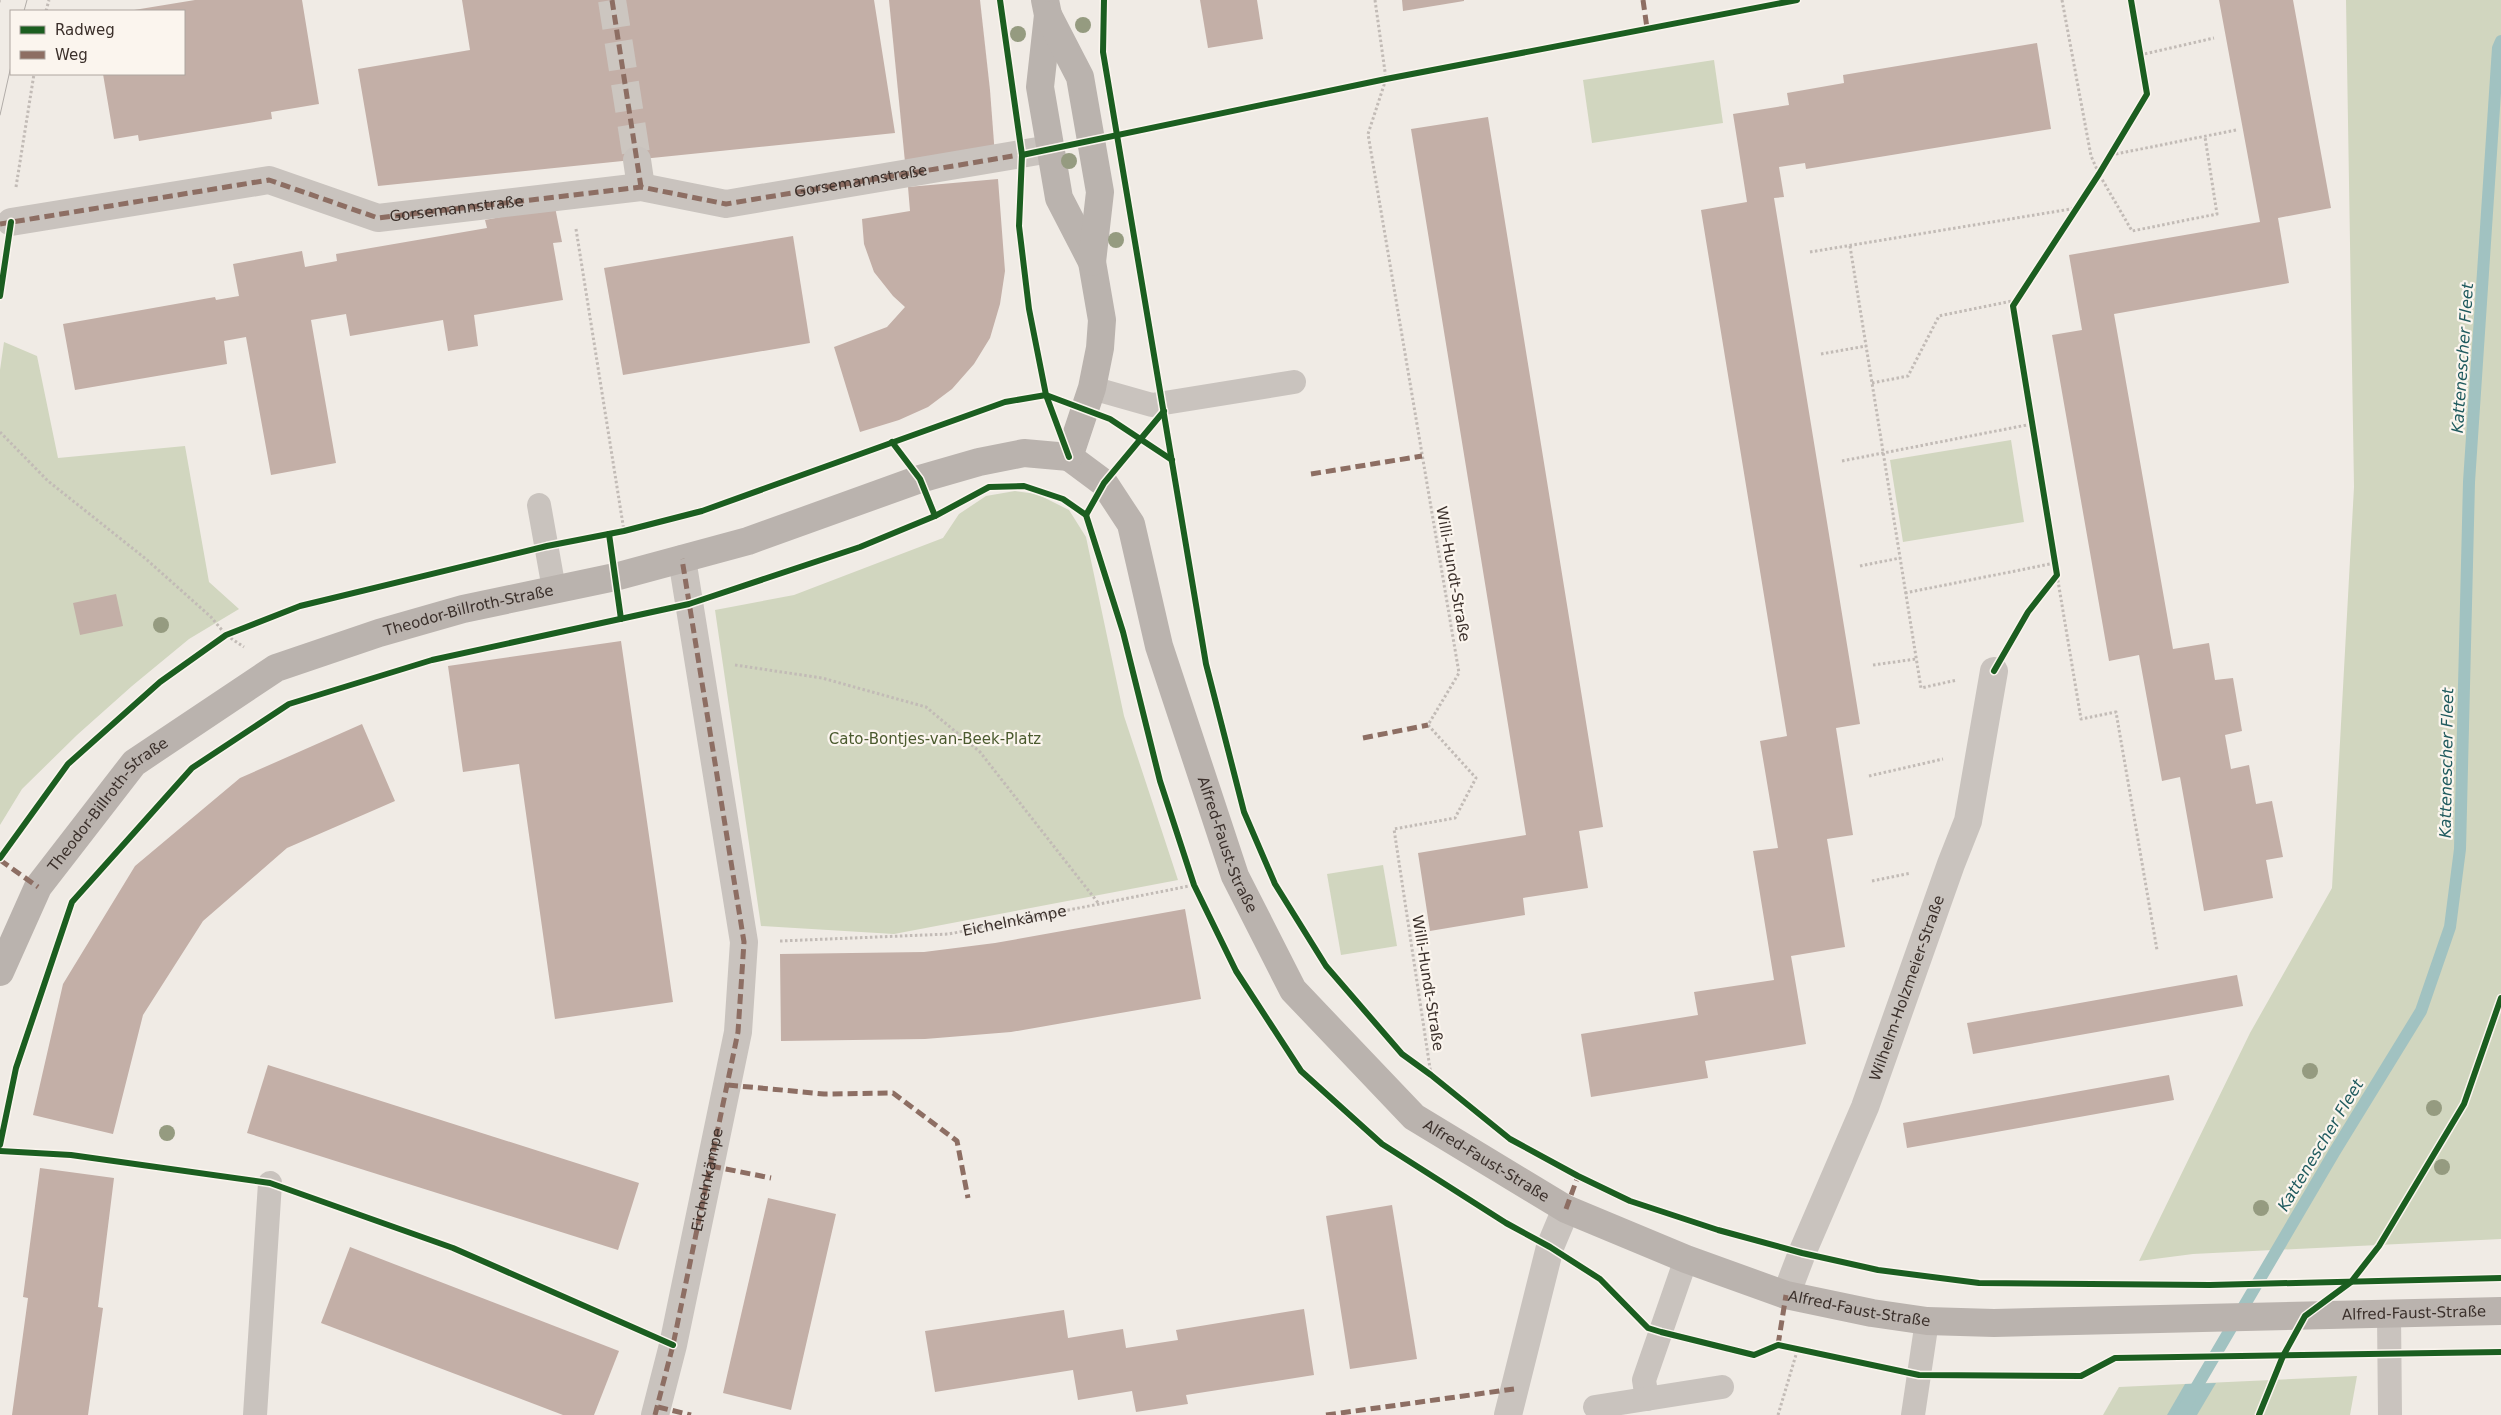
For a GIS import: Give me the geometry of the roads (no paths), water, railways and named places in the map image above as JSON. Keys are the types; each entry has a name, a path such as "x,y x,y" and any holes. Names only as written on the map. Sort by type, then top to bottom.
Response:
{"street":[{"path":"1046,7 1040,87 1050,149 1059,198 1092,262"},
{"path":"1046,7 1080,77 1100,192 1092,262 1102,320 1100,348 1092,388 1069,457"},
{"name":"Gorsemannstraße","path":"11,222 269,180 378,218 641,187 726,204 1050,149"},
{"path":"637,160 641,187"},
{"name":"Theodor-Billroth-Straße","path":"0,972 38,887 134,763 276,668 379,633 463,609 682,559 748,541 920,479 979,462 1024,453 1069,457"},
{"name":"Alfred-Faust-Straße","path":"1069,457 1104,482 1131,524 1159,646 1234,876 1293,990 1414,1117 1566,1210 1686,1259 1786,1295 1872,1313 1927,1320 1994,1323 2501,1311"},
{"name":"Eichelnkämpe","path":"655,1415 673,1345 738,1032 744,942 682,559"},
{"name":"Wilhelm-Holzmeier-Straße","path":"1786,1295 1802,1253 1865,1107 1951,864 1968,822 1994,671"},
{"path":"1508,1415 1550,1247 1566,1210"}],"lane":[{"path":"1092,388 1152,405 1294,382"},
{"path":"539,505 554,589"},
{"path":"255,1415 270,1182"},
{"path":"1647,1399 1644,1380 1686,1259"},
{"path":"2389,1315 2390,1415"},
{"path":"1912,1415 1927,1320"},
{"path":"1595,1407 1722,1387"}],"water":[{"path":"2216,1383 2197,1415 2167,1415 2185,1384"}],"waterway":[{"name":"Kattenescher Fleet","path":"2180,1415 2335,1151 2421,1011 2450,927 2460,849 2469,482 2498,48 2501,41"}],"tunnel":[{"path":"612,0 637,160"}],"tram line":[{"path":"24,10 27,0"},
{"path":"0,115 10,70"}],"park label":[{"name":"Cato-Bontjes-van-Beek-Platz","path":"935,739"}]}
